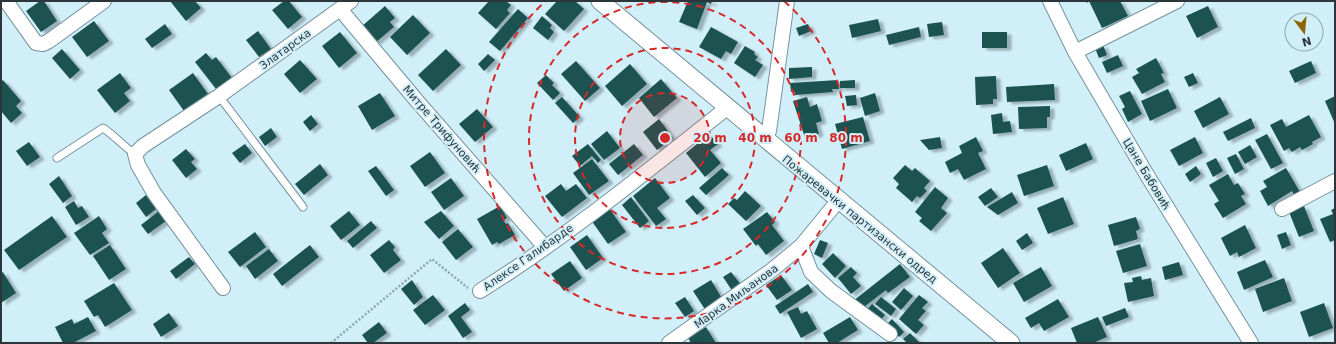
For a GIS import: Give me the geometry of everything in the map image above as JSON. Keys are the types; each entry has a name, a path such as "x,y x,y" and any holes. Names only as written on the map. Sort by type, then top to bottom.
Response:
{"street":[{"path":"6,1 36,43 43,44 104,1"},
{"name":"Пожаревачки партизански одред","path":"600,1 838,201 1011,343"},
{"path":"763,138 768,131 787,1"},
{"name":"Цане Бабовић","path":"1050,1 1076,52 1147,175 1251,343"},
{"path":"1076,52 1177,1"},
{"name":"Златарска","path":"135,154 143,146 219,96 345,5"},
{"name":"Митре Трифуновић","path":"345,5 417,101 545,247"},
{"name":"Алексе Галибарде","path":"480,291 545,247 727,108"},
{"path":"135,154 138,166 154,193 223,288"},
{"path":"1282,209 1335,181"},
{"name":"Марка Миљанова","path":"669,343 766,274 801,246 838,201"},
{"path":"801,246 811,272 819,280 831,291 890,334"}],"lane":[{"path":"219,96 303,207"},
{"path":"57,158 103,128 111,133 120,144 135,154"}],"path":[{"name":"Алексе Галибарде","path":"331,343 432,259 465,288 480,291"}],"building":[{"path":"40,1 44,1 57,21 41,32 26,11"},
{"path":"170,1 195,1 201,8 186,21"},
{"path":"284,1 289,1 302,17 288,29 272,10"},
{"path":"489,1 506,1 511,5 507,10 510,13 496,29 478,13"},
{"path":"557,1 575,1 584,9 564,31 545,14"},
{"path":"688,1 712,1 711,4 707,2 697,29 679,22"},
{"path":"1089,1 1120,1 1128,16 1102,28"},
{"path":"385,6 395,18 390,22 394,27 375,43 361,27"},
{"path":"1208,6 1218,27 1197,38 1186,16"},
{"path":"518,9 528,18 500,51 489,42"},
{"path":"413,15 430,33 407,55 390,37"},
{"path":"542,16 552,25 550,28 554,32 548,40 533,28"},
{"path":"878,19 881,31 852,38 849,25"},
{"path":"94,21 109,41 87,57 72,37"},
{"path":"942,22 944,35 929,37 927,24"},
{"path":"165,24 172,34 152,48 145,39"},
{"path":"808,24 811,31 799,36 796,28"},
{"path":"711,27 738,42 731,54 726,51 721,59 699,47"},
{"path":"919,27 921,37 889,45 886,35"},
{"path":"258,31 271,49 259,57 246,40"},
{"path":"340,32 357,53 339,68 322,46"},
{"path":"982,32 1007,32 1007,48 982,48"},
{"path":"1103,45 1107,55 1099,58 1095,48"},
{"path":"745,46 755,52 754,54 758,57 755,60 763,65 755,77 734,63"},
{"path":"62,49 80,70 70,79 52,58"},
{"path":"446,49 461,65 433,91 418,75"},
{"path":"206,53 212,60 216,57 232,78 216,89 195,62"},
{"path":"488,54 495,60 484,71 478,64"},
{"path":"1118,55 1123,66 1107,73 1102,62"},
{"path":"1156,58 1164,73 1161,74 1165,82 1142,94 1132,77 1139,73 1136,69"},
{"path":"300,60 317,79 300,93 284,74"},
{"path":"576,61 600,88 585,101 561,74"},
{"path":"1311,61 1316,73 1295,83 1289,71"},
{"path":"630,64 647,84 622,106 605,86"},
{"path":"812,67 812,77 789,79 789,68"},
{"path":"120,73 131,88 124,93 130,101 115,113 97,90"},
{"path":"193,73 208,94 184,111 169,90"},
{"path":"1193,73 1198,83 1189,87 1184,77"},
{"path":"546,75 554,83 552,85 560,93 553,100 537,83"},
{"path":"996,76 997,99 993,99 993,104 976,105 975,77"},
{"path":"661,79 677,98 654,117 639,98"},
{"path":"3,80 21,101 16,106 22,113 11,123 1,111 1,82"},
{"path":"838,80 839,89 832,89 833,92 795,95 794,91 791,92 790,83"},
{"path":"855,80 855,88 840,88 840,81"},
{"path":"1054,84 1055,100 1007,102 1006,87"},
{"path":"1168,89 1177,108 1150,121 1141,101"},
{"path":"1130,91 1142,114 1128,122 1122,109 1125,107 1119,96"},
{"path":"380,93 395,116 372,130 358,106"},
{"path":"875,93 880,111 865,116 860,98"},
{"path":"856,95 857,105 847,106 845,96"},
{"path":"1335,96 1335,124 1325,101"},
{"path":"562,97 580,117 573,123 555,103"},
{"path":"807,97 810,107 817,104 822,121 816,123 819,134 805,138 793,101"},
{"path":"1220,97 1229,114 1203,128 1194,111"},
{"path":"1050,106 1050,117 1047,117 1047,128 1019,129 1018,107"},
{"path":"477,109 493,127 475,142 459,124"},
{"path":"1002,113 1003,122 1010,121 1012,132 993,134 991,115"},
{"path":"311,115 318,124 310,131 303,122"},
{"path":"1309,115 1321,137 1312,142 1313,144 1302,150 1300,147 1292,152 1289,148 1284,151 1270,125 1282,119 1286,127"},
{"path":"863,117 870,141 842,149 835,124"},
{"path":"1251,118 1255,128 1228,141 1223,132"},
{"path":"659,119 673,138 657,150 643,132"},
{"path":"271,128 277,137 265,146 259,137"},
{"path":"607,131 620,148 604,160 591,144"},
{"path":"709,134 718,144 710,150 721,163 705,177 686,153"},
{"path":"1267,134 1283,163 1271,169 1255,140"},
{"path":"940,137 942,148 929,150 920,140"},
{"path":"976,137 983,151 978,153 986,169 964,180 958,169 950,173 945,162 962,153 959,146"},
{"path":"1195,137 1203,153 1179,166 1170,150"},
{"path":"29,142 40,157 27,166 16,151"},
{"path":"1086,143 1093,159 1066,171 1059,155"},
{"path":"245,144 252,153 240,163 232,153"},
{"path":"588,144 601,160 598,163 592,156 580,166 572,156"},
{"path":"634,144 643,155 618,175 609,164"},
{"path":"1250,145 1257,157 1245,164 1238,152"},
{"path":"186,149 195,159 191,162 197,169 186,178 172,160"},
{"path":"430,152 445,173 425,187 410,166"},
{"path":"1236,154 1244,169 1235,174 1227,158"},
{"path":"1216,158 1223,171 1213,177 1206,163"},
{"path":"592,159 609,181 589,195 573,173"},
{"path":"320,164 328,175 304,195 295,184"},
{"path":"905,165 912,171 915,168 930,181 924,188 927,191 920,198 917,196 912,202 896,188 899,184 893,178"},
{"path":"1047,165 1054,186 1024,196 1017,175"},
{"path":"376,166 394,190 386,196 368,171"},
{"path":"1196,166 1201,174 1190,182 1185,174"},
{"path":"722,168 729,175 706,195 699,188"},
{"path":"1286,168 1300,192 1294,195 1292,191 1268,206 1260,191 1267,187 1263,181"},
{"path":"1228,174 1234,185 1238,183 1245,194 1241,196 1246,204 1223,218 1214,204 1219,201 1209,185"},
{"path":"59,176 72,196 63,203 49,184"},
{"path":"451,178 464,196 444,210 431,192"},
{"path":"655,178 670,198 657,208 666,219 656,226 633,196"},
{"path":"561,184 566,191 576,184 587,198 562,217 545,196"},
{"path":"935,187 948,198 941,208 947,213 931,231 919,221 922,218 915,212"},
{"path":"991,188 998,197 985,206 978,197"},
{"path":"745,191 761,206 746,221 728,204 734,198 737,200"},
{"path":"1012,192 1018,203 998,215 987,207"},
{"path":"146,195 156,209 146,217 136,203"},
{"path":"693,195 705,208 697,215 685,201"},
{"path":"631,197 649,221 640,228 622,205"},
{"path":"1063,197 1074,224 1048,234 1037,208"},
{"path":"74,201 78,208 82,206 89,217 76,225 65,207"},
{"path":"500,206 507,218 503,220 506,224 508,223 515,235 499,244 497,242 492,245 477,219"},
{"path":"1304,206 1314,231 1299,237 1289,212"},
{"path":"609,208 626,232 608,244 591,220"},
{"path":"1335,208 1335,240 1330,242 1320,219 1333,214 1331,210"},
{"path":"159,211 166,221 148,234 141,225"},
{"path":"349,211 360,225 341,240 330,226"},
{"path":"441,211 454,226 439,239 424,222"},
{"path":"767,212 775,222 772,225 784,241 766,255 758,244 756,246 743,229"},
{"path":"52,216 67,237 19,270 4,250"},
{"path":"99,216 107,229 102,233 109,243 90,255 74,233"},
{"path":"1136,217 1140,229 1136,231 1138,239 1114,246 1108,225"},
{"path":"371,221 377,228 353,248 347,241"},
{"path":"1245,225 1256,248 1239,257 1237,252 1230,256 1221,238"},
{"path":"458,229 473,247 456,260 442,242"},
{"path":"255,232 266,247 240,267 228,252"},
{"path":"1286,232 1291,245 1282,249 1277,235"},
{"path":"1027,233 1033,243 1022,250 1016,241"},
{"path":"587,235 603,258 586,270 570,247"},
{"path":"389,240 395,247 393,250 401,260 384,273 370,255"},
{"path":"820,240 828,243 822,258 814,254"},
{"path":"1140,244 1147,266 1123,273 1116,251"},
{"path":"110,245 126,269 109,280 93,256"},
{"path":"310,245 319,257 282,286 273,274"},
{"path":"1003,248 1020,273 998,288 981,263"},
{"path":"269,249 278,261 255,279 246,266"},
{"path":"833,253 846,266 835,278 822,264"},
{"path":"189,257 195,264 176,279 170,271"},
{"path":"1265,260 1273,277 1244,290 1237,272"},
{"path":"570,261 582,278 564,291 551,274"},
{"path":"1179,262 1183,275 1165,280 1162,267"},
{"path":"900,264 910,277 888,293 886,290 860,310 853,301"},
{"path":"851,267 857,273 853,277 861,286 851,294 838,278"},
{"path":"1041,267 1052,286 1024,302 1013,283"},
{"path":"3,272 16,293 1,303 1,274"},
{"path":"731,272 742,286 733,292 723,277"},
{"path":"781,275 792,290 777,300 766,285"},
{"path":"1141,276 1142,280 1151,278 1154,296 1128,302 1124,283 1133,282 1132,278"},
{"path":"1284,278 1292,301 1263,312 1255,289"},
{"path":"412,280 423,297 414,305 401,289"},
{"path":"711,280 723,300 706,311 693,291"},
{"path":"114,283 132,310 105,327 98,315 94,317 84,301"},
{"path":"808,284 813,292 780,314 775,306"},
{"path":"904,288 913,296 901,310 892,302"},
{"path":"433,295 445,310 425,325 413,310"},
{"path":"919,295 928,302 922,308 926,311 918,320 924,325 916,334 899,319"},
{"path":"685,297 694,311 685,317 675,303"},
{"path":"881,297 896,309 891,316 875,304"},
{"path":"1058,299 1069,317 1044,331 1039,323 1031,328 1025,318"},
{"path":"465,303 470,310 461,317 472,332 463,338 448,316"},
{"path":"1324,303 1333,328 1309,337 1300,312"},
{"path":"872,304 885,315 879,322 866,311"},
{"path":"798,307 801,314 807,311 817,329 801,338 787,312"},
{"path":"1125,308 1129,317 1106,326 1102,317"},
{"path":"169,313 178,326 161,337 153,324"},
{"path":"88,317 96,331 73,343 63,343 55,327 72,319 74,324"},
{"path":"850,317 858,330 837,343 829,343 823,333"},
{"path":"1098,317 1107,337 1093,343 1077,343 1071,328"},
{"path":"892,319 904,332 899,337 887,324"},
{"path":"379,322 387,333 373,343 368,343 362,335"},
{"path":"706,327 716,343 691,343 688,338"},
{"path":"910,333 920,343 907,343 903,339"}]}
